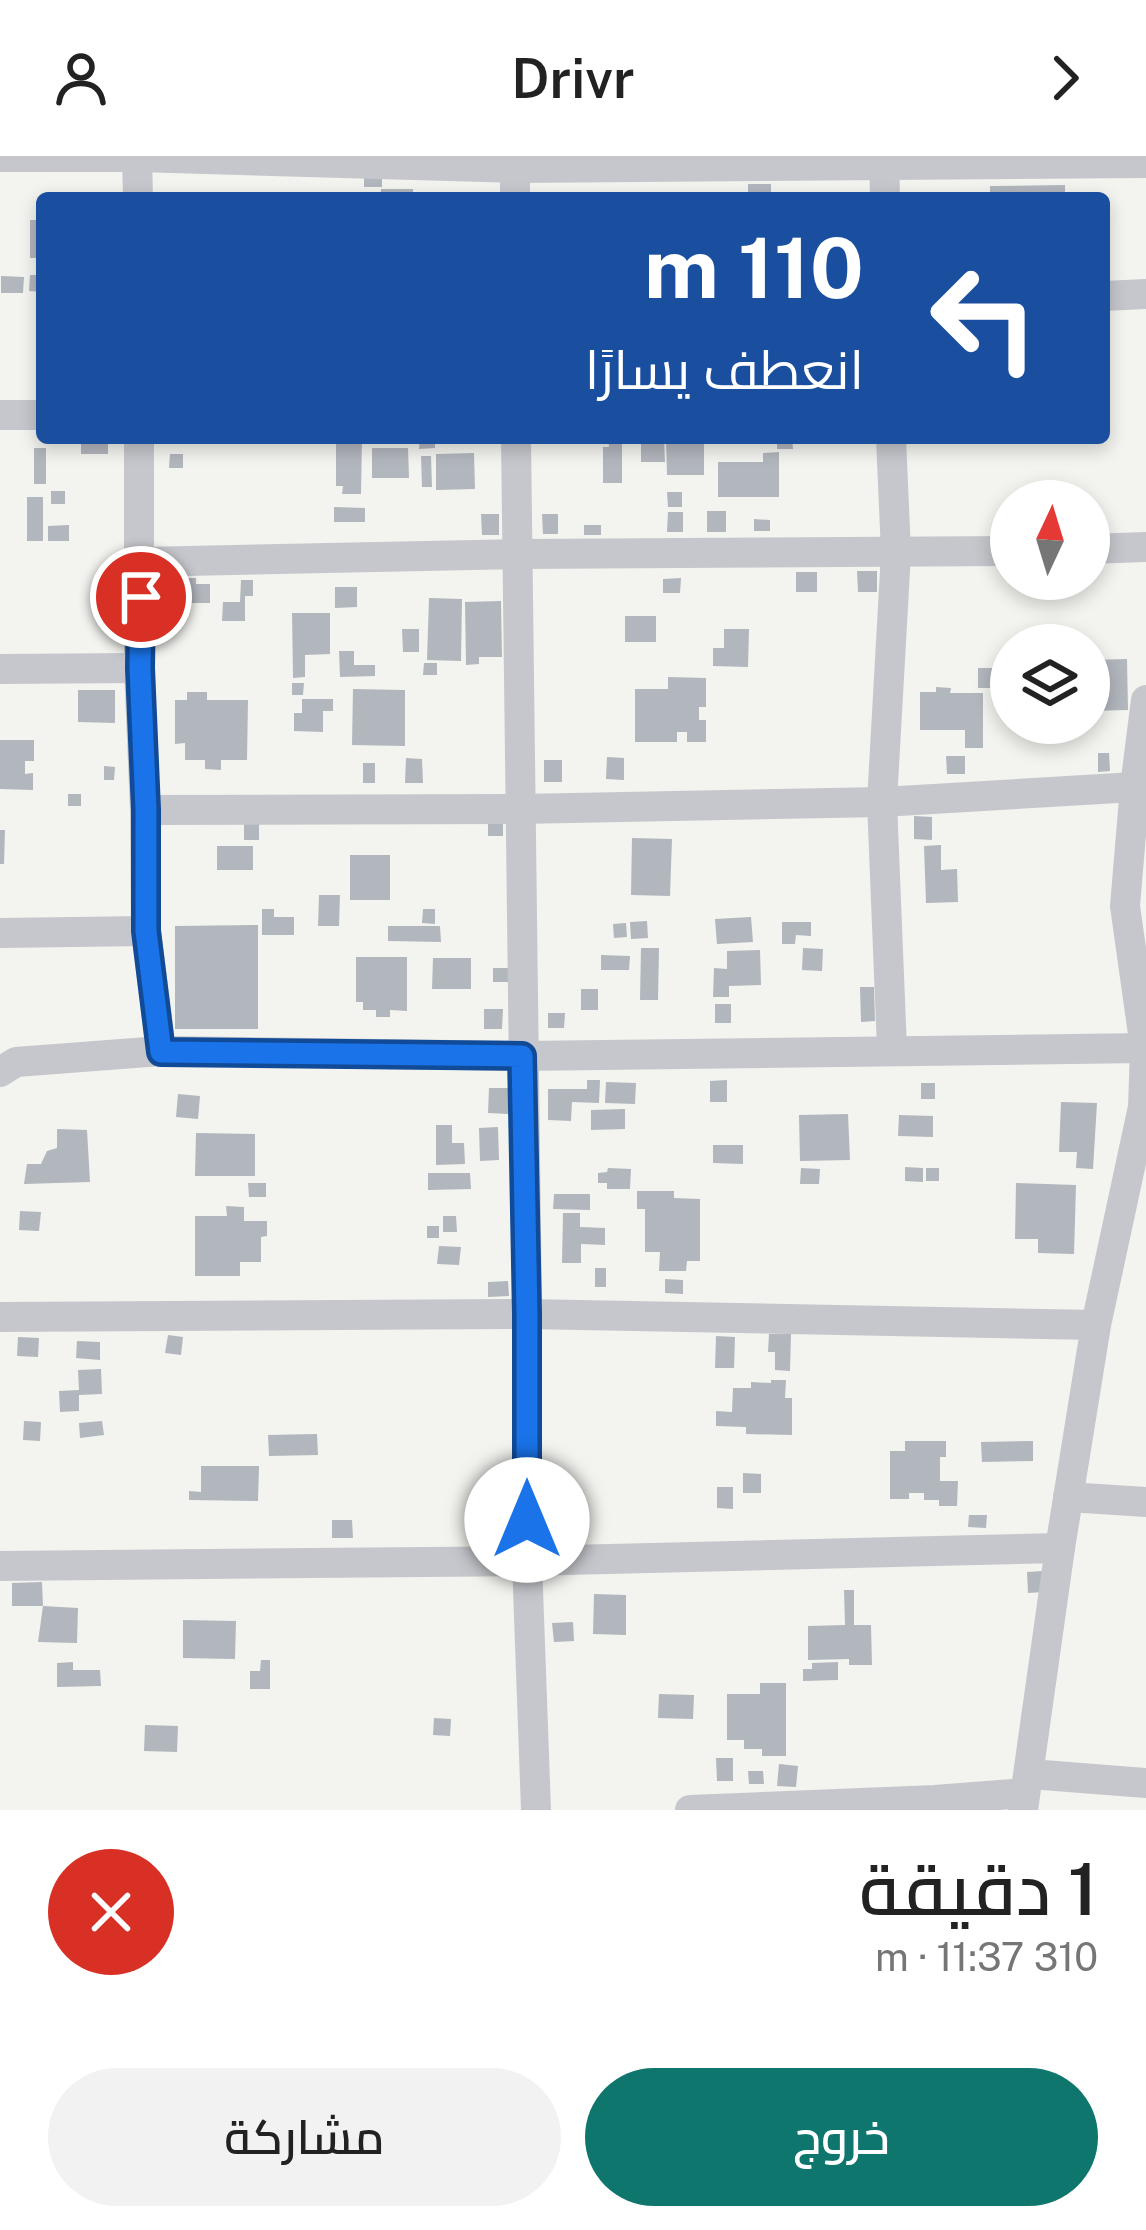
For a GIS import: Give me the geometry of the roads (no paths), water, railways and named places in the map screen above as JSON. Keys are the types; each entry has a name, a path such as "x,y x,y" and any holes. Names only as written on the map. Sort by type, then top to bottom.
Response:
{"street":[{"path":"0,158 137,158 515,174 884,161 1146,163"},
{"path":"137,158 138,192"},
{"path":"884,161 885,192"},
{"path":"1110,296 1146,293"},
{"path":"0,415 36,415"},
{"path":"140,444 146,931 161,1052"},
{"path":"516,444 527,1561 536,1810"},
{"path":"891,444 896,554 882,802 892,1049"},
{"path":"1110,548 1146,547"},
{"path":"141,562 990,551"},
{"path":"0,669 140,668"},
{"path":"1026,1792 1096,1325 1144,1108 1135,787 1146,700"},
{"path":"146,810 882,802 1135,787"},
{"path":"0,933 146,931"},
{"path":"0,1072 16,1062 161,1052 522,1056 1145,1048"},
{"path":"0,1317 527,1314 1096,1325"},
{"path":"1068,1497 1146,1502"},
{"path":"0,1566 527,1561 1060,1548"},
{"path":"690,1810 935,1800 1146,1783"}]}
